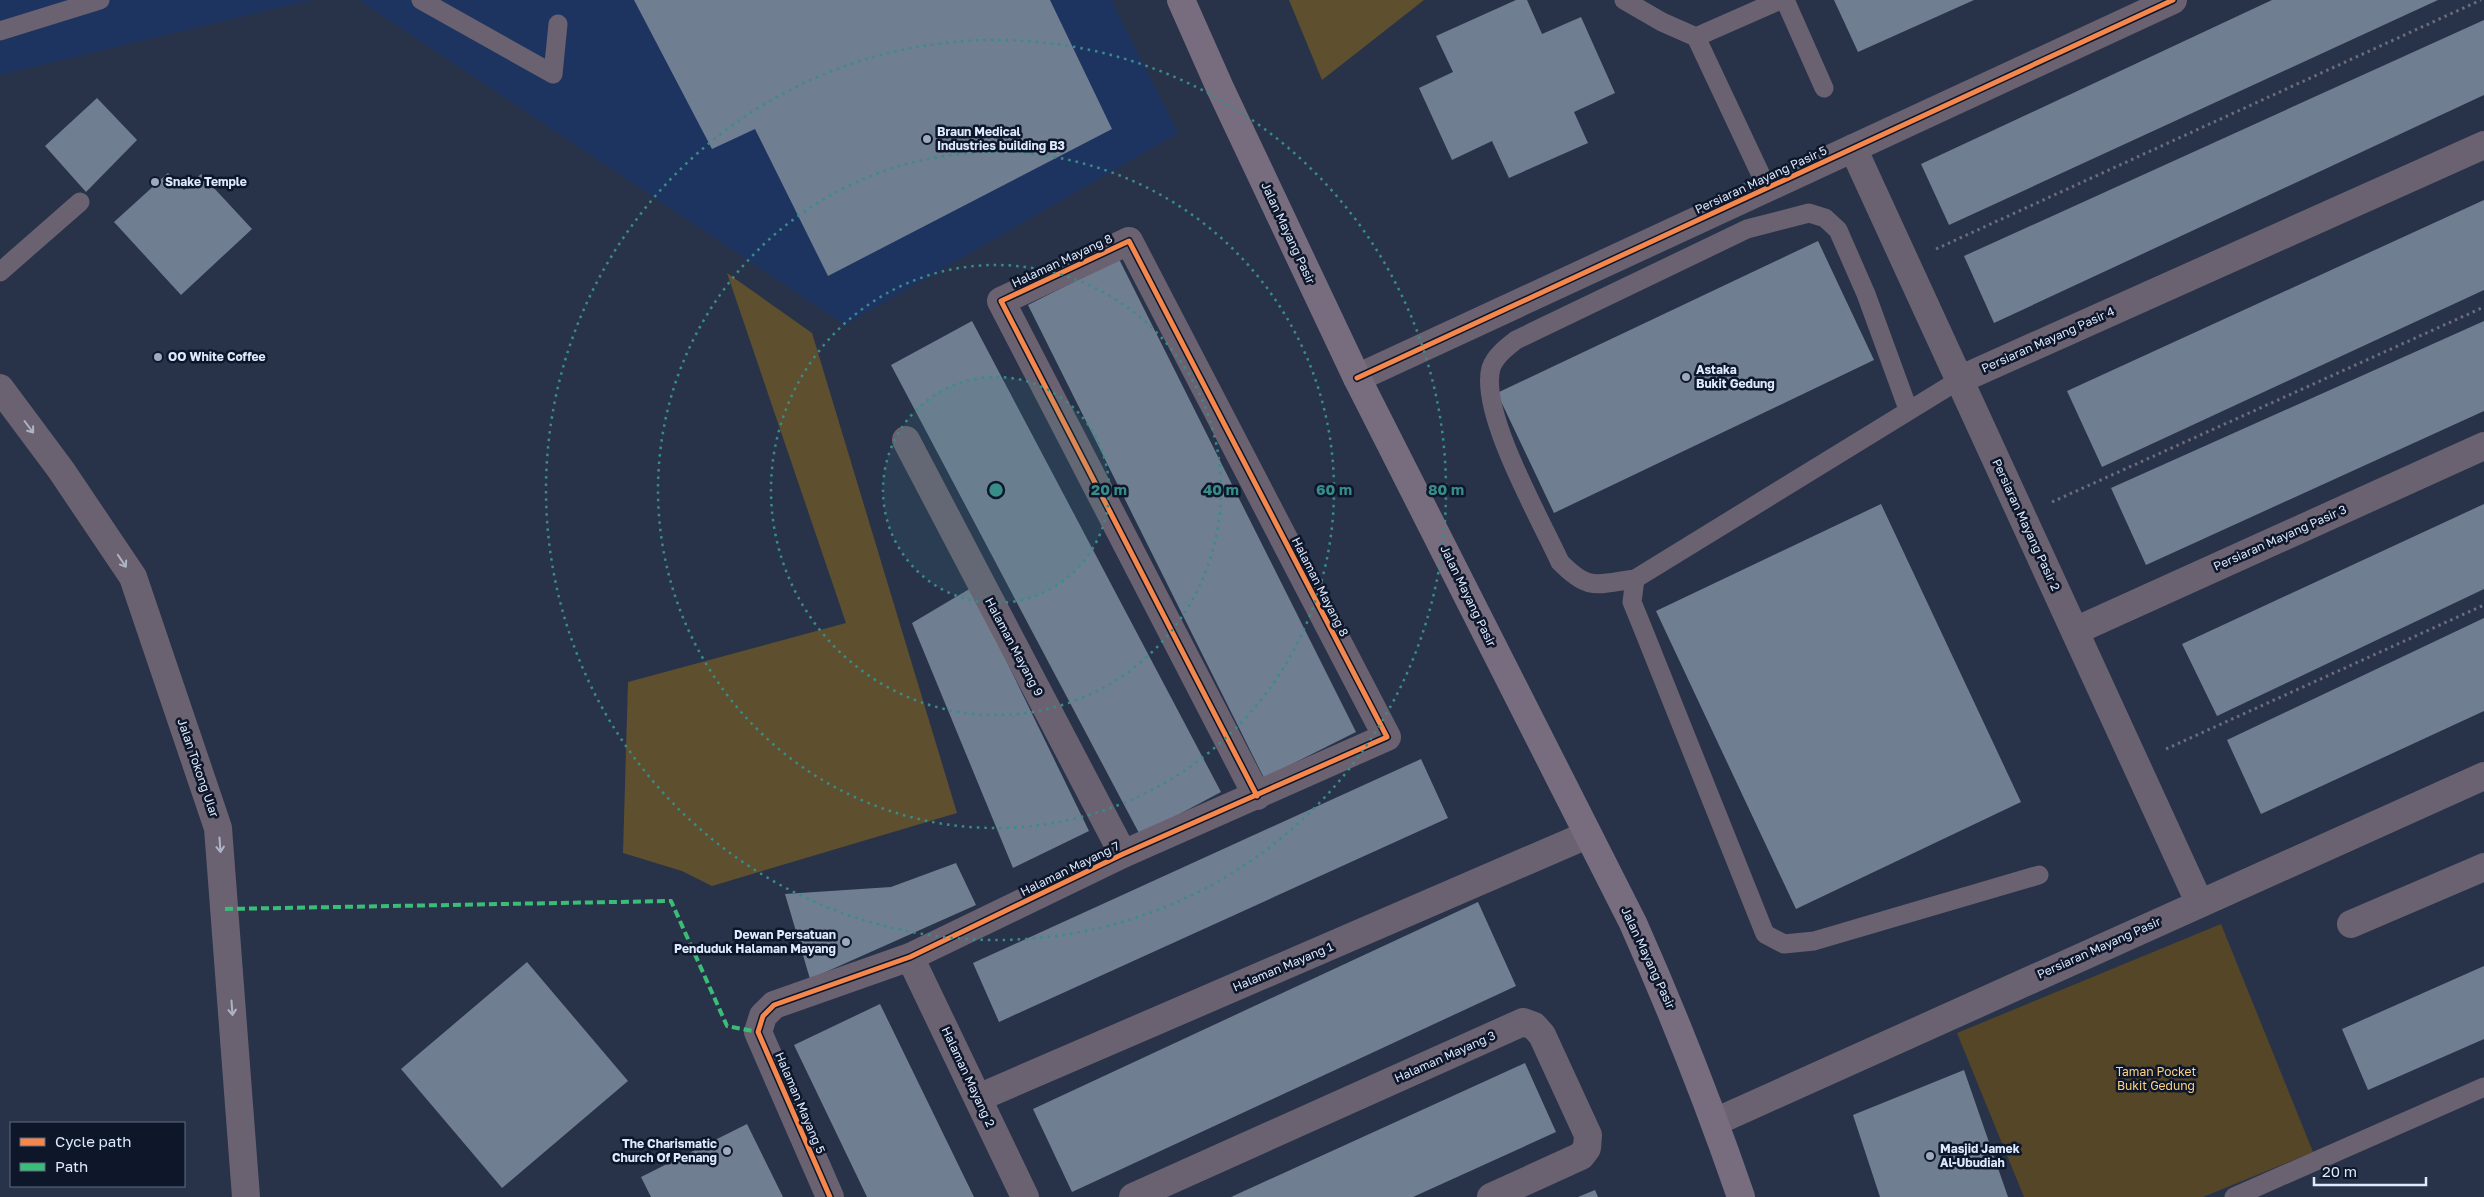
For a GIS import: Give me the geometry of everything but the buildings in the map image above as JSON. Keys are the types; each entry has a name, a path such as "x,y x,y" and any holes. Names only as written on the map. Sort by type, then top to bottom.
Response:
{"street":[{"name":"Jalan Mayang Pasir","path":"1181,0 1220,88 1357,378 1633,923 1668,1002 1715,1122 1741,1197"},
{"name":"Persiaran Mayang Pasir 5","path":"1357,378 2173,0"},
{"name":"Persiaran Mayang Pasir 4","path":"1959,380 2484,145"},
{"name":"Persiaran Mayang Pasir 2","path":"1853,148 2199,902"},
{"name":"Halaman Mayang 8","path":"1257,796 1001,300 1129,241 1386,737"},
{"name":"Jalan Tokong Ular","path":"0,388 61,470 133,577 218,828 246,1197"},
{"name":"Halaman Mayang 9","path":"906,440 1123,854"},
{"name":"Persiaran Mayang Pasir 3","path":"2075,631 2484,446"},
{"name":"Halaman Mayang 7","path":"763,1016 774,1005 910,957 1123,854 1386,737"},
{"name":"Persiaran Mayang Pasir","path":"1715,1122 2199,902 2484,776"},
{"name":"Halaman Mayang 1","path":"978,1098 1587,835"},
{"path":"2351,924 2484,867"},
{"name":"Halaman Mayang 2","path":"910,957 1024,1197"},
{"name":"Halaman Mayang 5","path":"763,1016 758,1032 830,1197"},
{"name":"Halaman Mayang 3","path":"1133,1197 1523,1022 1534,1026 1542,1035 1588,1135 1587,1148 1581,1156 1491,1197"}],"lane":[{"path":"0,31 100,0"},
{"path":"421,0 553,74 558,24"},
{"path":"1624,0 1662,22 1696,37 1767,188"},
{"path":"1696,37 1780,0"},
{"path":"1785,0 1824,88"},
{"path":"0,272 80,202"},
{"path":"1908,409 1866,294 1838,230 1825,218 1809,212 1747,230 1516,340 1502,350 1492,366 1488,389 1498,430 1560,562 1575,577 1590,585 1635,579 1632,602 1640,624 1765,934 1784,944 1814,942 2039,875"},
{"name":"Persiaran Mayang Pasir 4","path":"1635,579 1908,409 1959,380"},
{"path":"2234,1197 2484,1087"}],"path":[{"path":"1906,263 2481,0"},
{"path":"2022,516 2484,307"},
{"path":"2136,763 2484,605"}],"shaded area":[{"path":"0,0 311,0 0,75"},
{"path":"359,0 1111,0 1178,133 845,325"},
{"path":"1289,0 1424,0 1322,80"},
{"path":"727,273 812,333 957,813 712,886 682,871 623,853 628,682 846,623"}],"green space":[{"name":"Taman Pocket Bukit Gedung","path":"2221,924 2313,1152 2203,1197 2024,1197 1957,1033"}],"marked path":[{"path":"225,909 671,901 727,1026 758,1032"}],"cycle path":[{"path":"1357,378 2173,0"},
{"path":"830,1197 758,1032 763,1016 774,1005 910,957 1123,854 1387,737 1129,241 1001,301 1257,796"}],"place":[{"name":"Braun Medical Industries building B3","path":"927,139"},
{"name":"Snake Temple","path":"155,182"},
{"name":"OO White Coffee","path":"158,357"},
{"name":"Astaka Bukit Gedung","path":"1686,377"},
{"name":"Dewan Persatuan Penduduk Halaman Mayang","path":"846,942"},
{"name":"The Charismatic Church Of Penang","path":"727,1151"},
{"name":"Masjid Jamek Al-Ubudiah","path":"1930,1156"}]}
